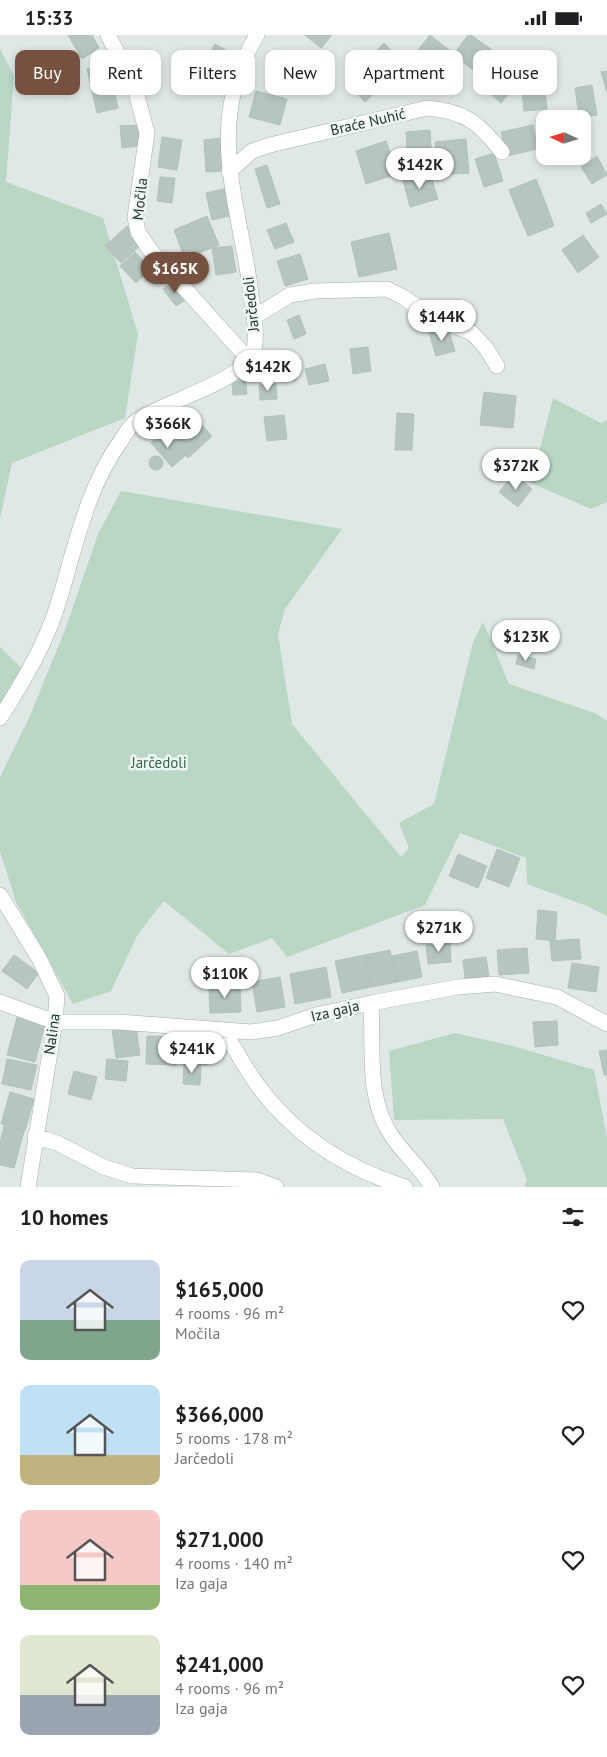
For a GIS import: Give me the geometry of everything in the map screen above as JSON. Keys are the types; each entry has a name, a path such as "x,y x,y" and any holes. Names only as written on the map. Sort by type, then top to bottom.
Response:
{"street":[{"name":"Močila","path":"108,35 134,85 147,133 135,217 138,232 150,250 249,360"},
{"name":"Jarčedoli","path":"249,360 254,349 254,317 244,246 229,172 227,131 238,79 257,35"},
{"name":"Braće Nuhić","path":"229,172 252,151 270,145 427,108 450,110 482,127 502,152"},
{"path":"254,317 290,295 315,291 387,289 403,297 430,316 472,333 486,348 497,366"},
{"path":"0,717 22,685 47,633 54,616 78,532 109,458 134,423 234,374 249,360"},
{"name":"Nalina","path":"0,895 39,958 57,996 55,1023 28,1187"},
{"name":"Iza gaja","path":"55,1023 119,1022 251,1032 278,1028 316,1015 371,1003 458,987 495,984 557,997 607,1024"},
{"path":"0,1002 55,1023"},
{"path":"371,1003 373,1028 371,1065 378,1107 392,1137 432,1187"},
{"path":"223,1030 261,1090 305,1137 366,1174 405,1187"},
{"path":"35,1136 57,1143 104,1167 132,1176 257,1180 276,1187"}],"green space":[{"path":"0,49 14,76 6,182 103,218 138,334 125,418 12,463 0,519"},
{"path":"553,398 601,423 607,420 607,502 591,509 531,483"},
{"name":"Jarčedoli","path":"121,491 342,529 285,609 278,634 292,724 401,857 409,848 399,823 434,804 473,642 483,622 509,684 595,713 607,721 607,916 587,906 527,884 526,858 460,833 425,905 287,957 272,938 229,954 164,901 138,934 111,991 73,1004 16,902 0,851 0,777 29,718 65,630 98,534"},
{"path":"0,647 25,672 0,717"},
{"path":"455,1033 513,1046 594,1070 607,1138 607,1187 524,1187 527,1180 503,1119 394,1120 389,1051"}],"building":[{"path":"68,35 92,35 99,48 90,50 90,54 82,59 80,50 77,50"},
{"path":"305,35 332,35 321,48"},
{"path":"430,35 449,50 418,50"},
{"path":"468,35 471,35 492,50 473,50 473,70 463,62 463,50 457,50"},
{"path":"384,43 391,50 377,50"},
{"path":"215,44 226,50 212,50"},
{"path":"90,68 90,82 87,69"},
{"path":"607,71 607,93 601,72"},
{"path":"592,85 597,115 591,116 591,110 578,110 575,88"},
{"path":"256,91 265,93 265,95 287,99 280,125 249,117"},
{"path":"93,95 115,95 118,108 97,113"},
{"path":"358,95 372,95 365,102"},
{"path":"492,95 508,95 501,103"},
{"path":"522,95 546,95 547,109 524,111"},
{"path":"138,125 140,146 122,148 120,126"},
{"path":"533,125 536,149 507,156 501,132"},
{"path":"430,130 432,162 408,164 406,132"},
{"path":"162,137 182,140 177,170 158,167"},
{"path":"222,138 224,171 206,172 204,140"},
{"path":"466,139 469,173 438,175 435,142"},
{"path":"386,141 397,174 366,184 356,151"},
{"path":"494,153 503,181 484,187 475,159"},
{"path":"597,156 607,175 592,184 581,167 591,165 591,160"},
{"path":"267,165 280,204 267,208 255,169"},
{"path":"430,172 438,199 410,207 403,180"},
{"path":"160,177 175,178 172,203 157,201"},
{"path":"536,179 546,204 519,215 509,190"},
{"path":"228,188 234,215 212,220 206,193"},
{"path":"546,204 554,226 528,236 519,215"},
{"path":"601,204 607,214 591,223 586,213"},
{"path":"207,216 219,245 185,259 174,230"},
{"path":"286,223 294,242 275,249 267,230"},
{"path":"127,226 142,244 121,263 105,246"},
{"path":"389,233 397,269 359,277 351,242"},
{"path":"583,235 599,257 578,273 562,250"},
{"path":"232,246 236,272 216,275 212,248"},
{"path":"135,252 151,269 136,283 120,266"},
{"path":"300,254 308,279 285,286 277,261"},
{"path":"175,281 187,299 176,306 163,289"},
{"path":"299,315 306,334 294,339 287,320"},
{"path":"448,328 455,351 436,356 429,333"},
{"path":"368,347 371,371 353,374 350,349"},
{"path":"272,363 297,363 296,380 272,381"},
{"path":"325,364 329,381 309,385 305,369"},
{"path":"246,381 247,394 233,395 232,382"},
{"path":"276,384 277,399 260,400 259,385"},
{"path":"484,392 516,396 513,428 480,425"},
{"path":"188,410 212,436 188,458 164,431"},
{"path":"397,413 414,414 412,450 395,450"},
{"path":"284,415 287,439 267,441 264,417"},
{"path":"164,431 186,455 172,467 151,443"},
{"path":"153,456 159,456 163,463 159,470 153,470 149,466 149,460"},
{"path":"514,474 532,489 518,507 499,492"},
{"path":"518,655 536,659 534,669 516,664"},
{"path":"497,849 520,858 509,887 486,878"},
{"path":"458,854 487,866 478,888 449,876"},
{"path":"538,910 557,912 555,941 536,939"},
{"path":"579,939 581,959 552,961 550,941"},
{"path":"450,943 451,962 428,964 426,945"},
{"path":"527,948 529,973 499,975 497,950"},
{"path":"390,950 397,982 371,987 365,955"},
{"path":"417,951 422,977 397,982 392,956"},
{"path":"14,955 39,973 27,989 2,971"},
{"path":"365,955 371,987 342,993 335,961"},
{"path":"486,957 489,976 465,979 463,960"},
{"path":"572,963 599,967 596,992 568,988"},
{"path":"326,967 331,997 295,1004 290,974"},
{"path":"280,977 285,1007 257,1012 252,982"},
{"path":"240,986 241,1012 210,1013 209,987"},
{"path":"18,1014 46,1021 35,1062 7,1055"},
{"path":"557,1021 558,1045 535,1047 533,1022"},
{"path":"136,1026 140,1055 116,1058 112,1029"},
{"path":"185,1030 209,1032 207,1065 182,1063"},
{"path":"147,1036 177,1037 176,1065 146,1064"},
{"path":"607,1050 607,1075 604,1075 599,1051"},
{"path":"7,1059 37,1065 31,1090 2,1084"},
{"path":"107,1059 128,1061 126,1081 105,1079"},
{"path":"184,1063 201,1064 200,1085 183,1084"},
{"path":"74,1071 97,1077 91,1100 68,1094"},
{"path":"10,1092 34,1099 25,1131 1,1124"},
{"path":"4,1126 24,1131 14,1168 0,1165 0,1143"}]}
